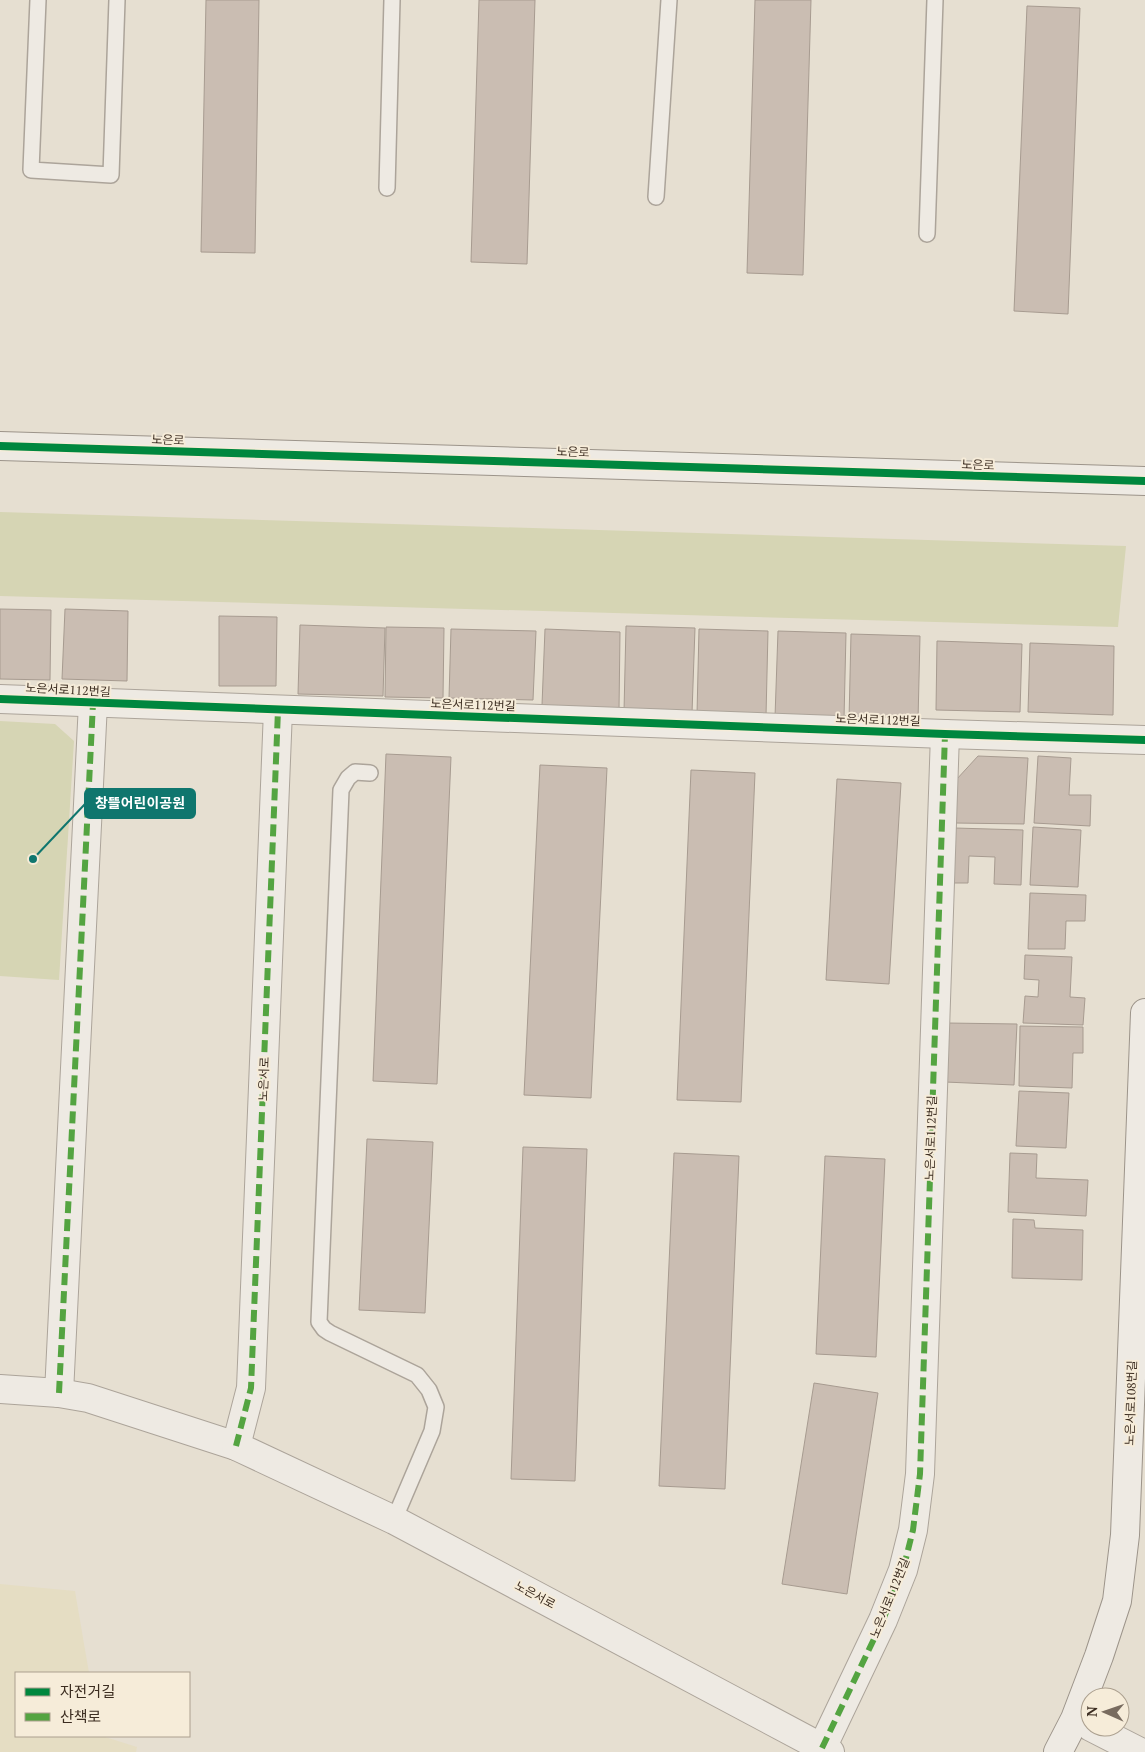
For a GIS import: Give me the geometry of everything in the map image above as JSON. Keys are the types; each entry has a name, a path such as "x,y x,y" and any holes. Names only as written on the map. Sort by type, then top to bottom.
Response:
{"street":[{"name":"노은로","path":"0,446 1145,481"},
{"name":"노은서로112번길","path":"0,698 945,734 920,1474 913,1530 903,1570 826,1750"},
{"path":"59,1393 93,703"},
{"name":"노은서로","path":"236,1446 251,1388 278,710"},
{"path":"945,734 1145,740"},
{"name":"노은서로108번길","path":"1093,1687 1099,1656 1117,1601 1126,1535 1139,1370 1145,1013"},
{"name":"노은서로","path":"0,1389 59,1393 88,1398 236,1446 394,1520 826,1750"},
{"name":"노은서로108번길","path":"1058,1752 1080,1729"},
{"path":"1111,1737 1140,1752"}],"lane":[{"path":"38,0 31,170 111,175 117,0"},
{"path":"387,188 392,0"},
{"path":"656,197 669,0"},
{"path":"927,234 935,0"},
{"path":"370,773 356,772 348,778 341,790 319,1322 330,1333 417,1375 430,1390 436,1407 432,1431 394,1520"}],"shaded area":[{"path":"0,1584 75,1591 89,1672 15,1672 15,1737 105,1737 137,1747 136,1752 0,1752"}],"green space":[{"path":"0,512 1126,546 1118,627 0,596"},
{"path":"0,721 55,724 74,741 59,980 0,976"}],"building":[{"path":"206,0 259,0 255,253 201,252"},
{"path":"479,0 535,0 527,264 471,262"},
{"path":"755,0 811,0 803,275 747,273"},
{"path":"1027,6 1080,8 1068,314 1014,311"},
{"path":"0,609 51,610 50,680 0,679"},
{"path":"65,609 128,611 127,681 62,679"},
{"path":"219,616 277,617 276,686 219,686"},
{"path":"300,625 385,628 383,696 298,694"},
{"path":"626,626 695,628 692,713 624,711"},
{"path":"386,627 444,628 443,698 385,697"},
{"path":"451,629 536,631 533,700 449,698"},
{"path":"545,629 620,632 619,710 542,705"},
{"path":"699,629 768,631 766,716 697,714"},
{"path":"778,631 846,633 844,719 775,717"},
{"path":"851,634 920,636 918,721 849,720"},
{"path":"937,641 1022,644 1020,712 936,710"},
{"path":"1030,643 1114,646 1113,715 1028,712"},
{"path":"386,754 451,757 437,1084 373,1081"},
{"path":"978,756 1028,758 1024,824 955,823 956,780"},
{"path":"1038,756 1071,758 1069,795 1091,795 1090,826 1034,823"},
{"path":"540,765 607,768 591,1098 524,1095"},
{"path":"691,770 755,773 741,1102 677,1100"},
{"path":"837,779 901,783 889,984 826,980"},
{"path":"1033,827 1081,830 1078,887 1030,885"},
{"path":"955,828 1023,830 1021,885 994,884 995,857 969,856 968,883 953,883"},
{"path":"1030,893 1086,895 1085,921 1066,921 1065,949 1028,949"},
{"path":"1025,955 1072,957 1070,997 1085,998 1083,1025 1023,1023 1025,996 1038,997 1039,980 1024,979"},
{"path":"947,1023 1017,1024 1014,1085 945,1082"},
{"path":"1020,1026 1083,1027 1083,1053 1073,1053 1072,1088 1019,1086"},
{"path":"1019,1091 1069,1093 1066,1148 1016,1146"},
{"path":"367,1139 433,1142 425,1313 359,1310"},
{"path":"523,1147 587,1149 575,1481 511,1479"},
{"path":"674,1153 739,1156 725,1489 659,1486"},
{"path":"1010,1153 1037,1154 1036,1178 1088,1180 1086,1216 1008,1212"},
{"path":"825,1156 885,1159 876,1357 816,1354"},
{"path":"1013,1219 1034,1220 1035,1228 1083,1230 1082,1280 1012,1278"},
{"path":"814,1383 878,1393 847,1594 782,1584"}],"marked path":[{"path":"59,1393 93,703"},
{"path":"236,1446 251,1388 278,710"},
{"path":"822,1748 883,1620 903,1570 913,1530 920,1474 945,734"}],"cycle path":[{"path":"0,446 1145,481"},
{"path":"0,699 1145,740"}],"place":[{"name":"창뜰어린이공원","path":"33,859"}]}
